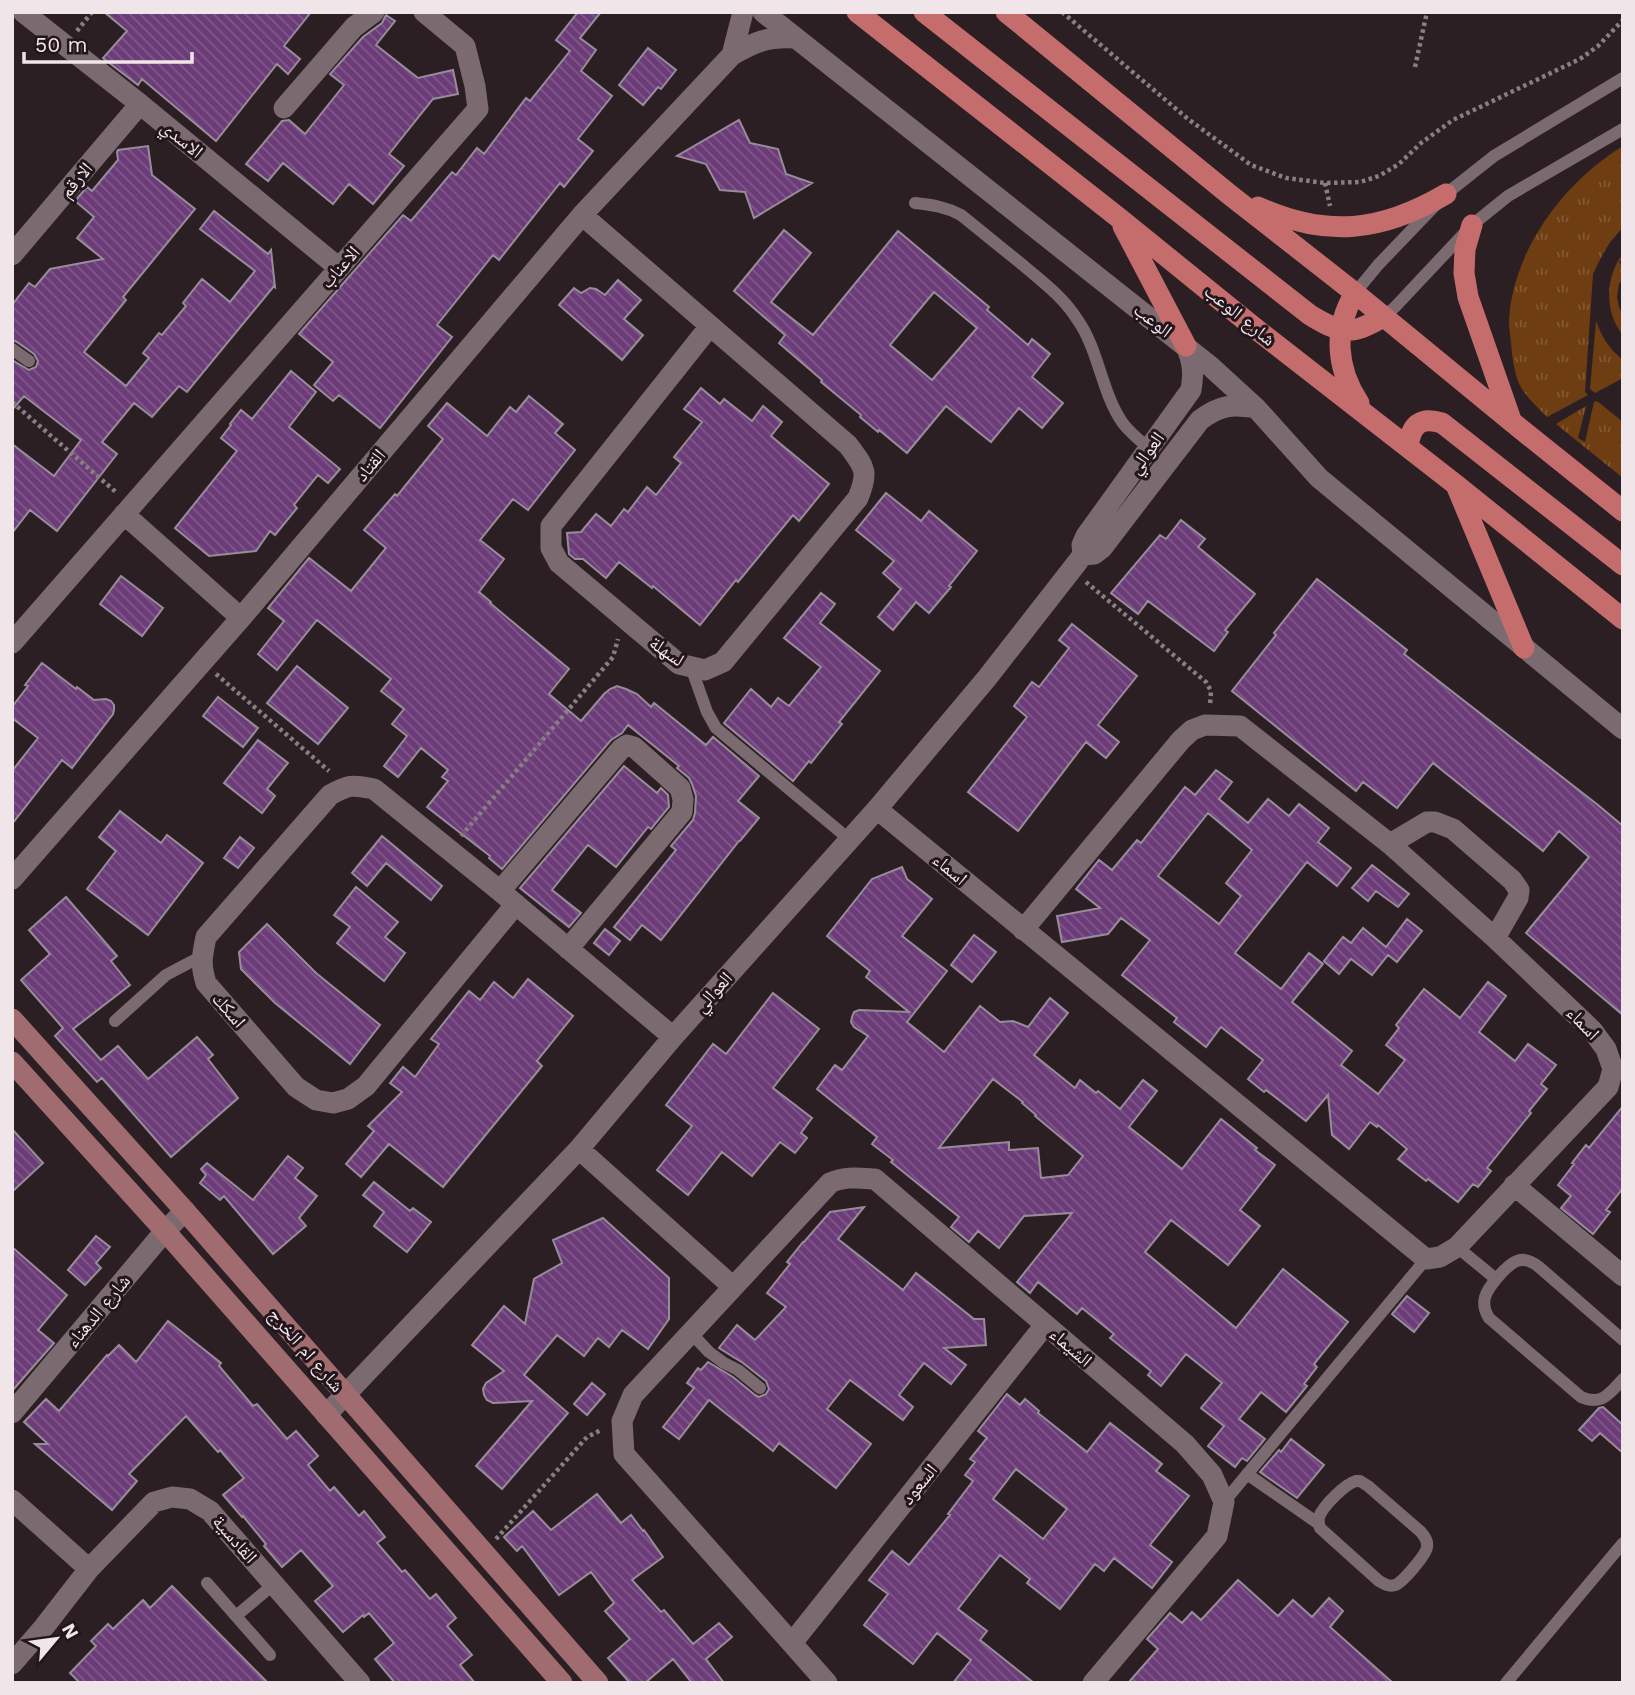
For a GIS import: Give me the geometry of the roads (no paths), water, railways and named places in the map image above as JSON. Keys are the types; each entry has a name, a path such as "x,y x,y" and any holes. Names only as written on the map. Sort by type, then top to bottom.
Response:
{"main road":[{"name":"شارع الوعب","path":"857,12 1623,619"},
{"path":"924,12 1297,305 1324,323 1341,331 1353,330 1383,317"},
{"path":"1006,12 1623,511"},
{"path":"1230,195 1280,217 1334,227 1363,226 1392,220 1420,209 1446,194"},
{"path":"1119,218 1186,346"},
{"path":"1472,225 1465,249 1464,273 1468,297 1512,422"},
{"path":"1355,293 1343,317 1340,348 1347,383 1366,413"},
{"path":"1408,447 1410,434 1416,425 1432,420 1442,423 1623,565"},
{"path":"1455,484 1524,648"}],"street":[{"name":"الاسدي","path":"23,12 141,104 339,268"},
{"path":"284,108 354,27 374,12"},
{"name":"الاعناب","path":"12,643 478,109 465,46 424,12"},
{"name":"القتاد","path":"732,55 743,12"},
{"name":"الوعب","path":"763,12 1234,386 1319,478 1524,648"},
{"name":"القتاد","path":"12,879 241,618 582,215 732,55 768,38 795,38"},
{"name":"الارقم","path":"12,255 141,104"},
{"name":"لسهلة","path":"582,215 848,445 862,463 865,480 859,498 723,662 705,670 679,664 559,563 551,548 551,526 710,326"},
{"name":"العوالي","path":"1078,563 1086,536 1191,390 1194,375 1186,346"},
{"name":"العوالي","path":"326,1415 579,1149 673,1037 877,809 987,678 1078,563 1102,548 1200,420 1212,411 1226,406 1256,408"},
{"path":"128,510 241,618"},
{"path":"1524,648 1623,729"},
{"name":"اسماء","path":"877,809 1023,930 1426,1259 1440,1257 1457,1247 1608,1087 1613,1069 1606,1049 1592,1030 1495,938 1390,844 1240,726 1205,725 1192,730 1181,740 1023,930"},
{"path":"508,898 621,749 634,747 680,788 682,812 568,949"},
{"path":"202,956 206,937 330,795 346,786 357,786 374,789 673,1037"},
{"path":"1390,844 1427,822 1435,822 1453,829 1512,880 1519,890 1518,898 1495,938"},
{"name":"اسكك","path":"202,956 201,967 206,983 296,1087 316,1100 333,1103 348,1099 366,1086 508,898"},
{"name":"شارع ام الخرج","path":"12,1019 185,1211 598,1683"},
{"name":"شارع ام الخرج","path":"12,1062 165,1231 562,1683"},
{"path":"579,1149 733,1287"},
{"name":"الشيماء","path":"792,1643 624,1454 622,1421 633,1395 830,1183 840,1178 875,1179 1185,1444 1212,1475 1224,1502"},
{"path":"1514,1185 1623,1276"},
{"name":"شارع الدهناء","path":"12,1413 165,1231 185,1211"},
{"name":"السعود","path":"792,1643 1045,1325"},
{"name":"القادسية","path":"12,1664 89,1569 154,1502 172,1497 190,1499 210,1511 360,1683"},
{"path":"12,1500 89,1569"},
{"path":"1093,1683 1217,1536 1224,1502"},
{"path":"792,1643 827,1683"},
{"path":"12,1675 19,1683"}],"lane":[{"path":"1355,293 1446,194 1494,156 1623,78"},
{"path":"1383,317 1472,225 1507,196 1623,129"},
{"path":"915,203 936,205 961,215 1067,304 1089,339 1110,398 1121,420 1128,430 1149,448"},
{"path":"12,349 29,361"},
{"path":"691,667 707,712 716,728 850,840"},
{"path":"115,1021 166,975 202,956"},
{"path":"1457,1247 1496,1279"},
{"path":"1224,1502 1426,1259"},
{"path":"1623,1340 1534,1263 1521,1260 1508,1265 1484,1298 1485,1312 1489,1318 1581,1398 1601,1400 1623,1379"},
{"path":"691,1333 709,1352 760,1388"},
{"path":"1247,1474 1319,1524 1326,1535 1387,1585 1400,1583 1427,1549 1426,1539 1421,1532 1360,1481 1351,1482 1344,1487 1320,1515 1319,1524"},
{"path":"1506,1683 1623,1542"},
{"path":"207,1583 270,1655"},
{"path":"236,1616 274,1584"}]}
